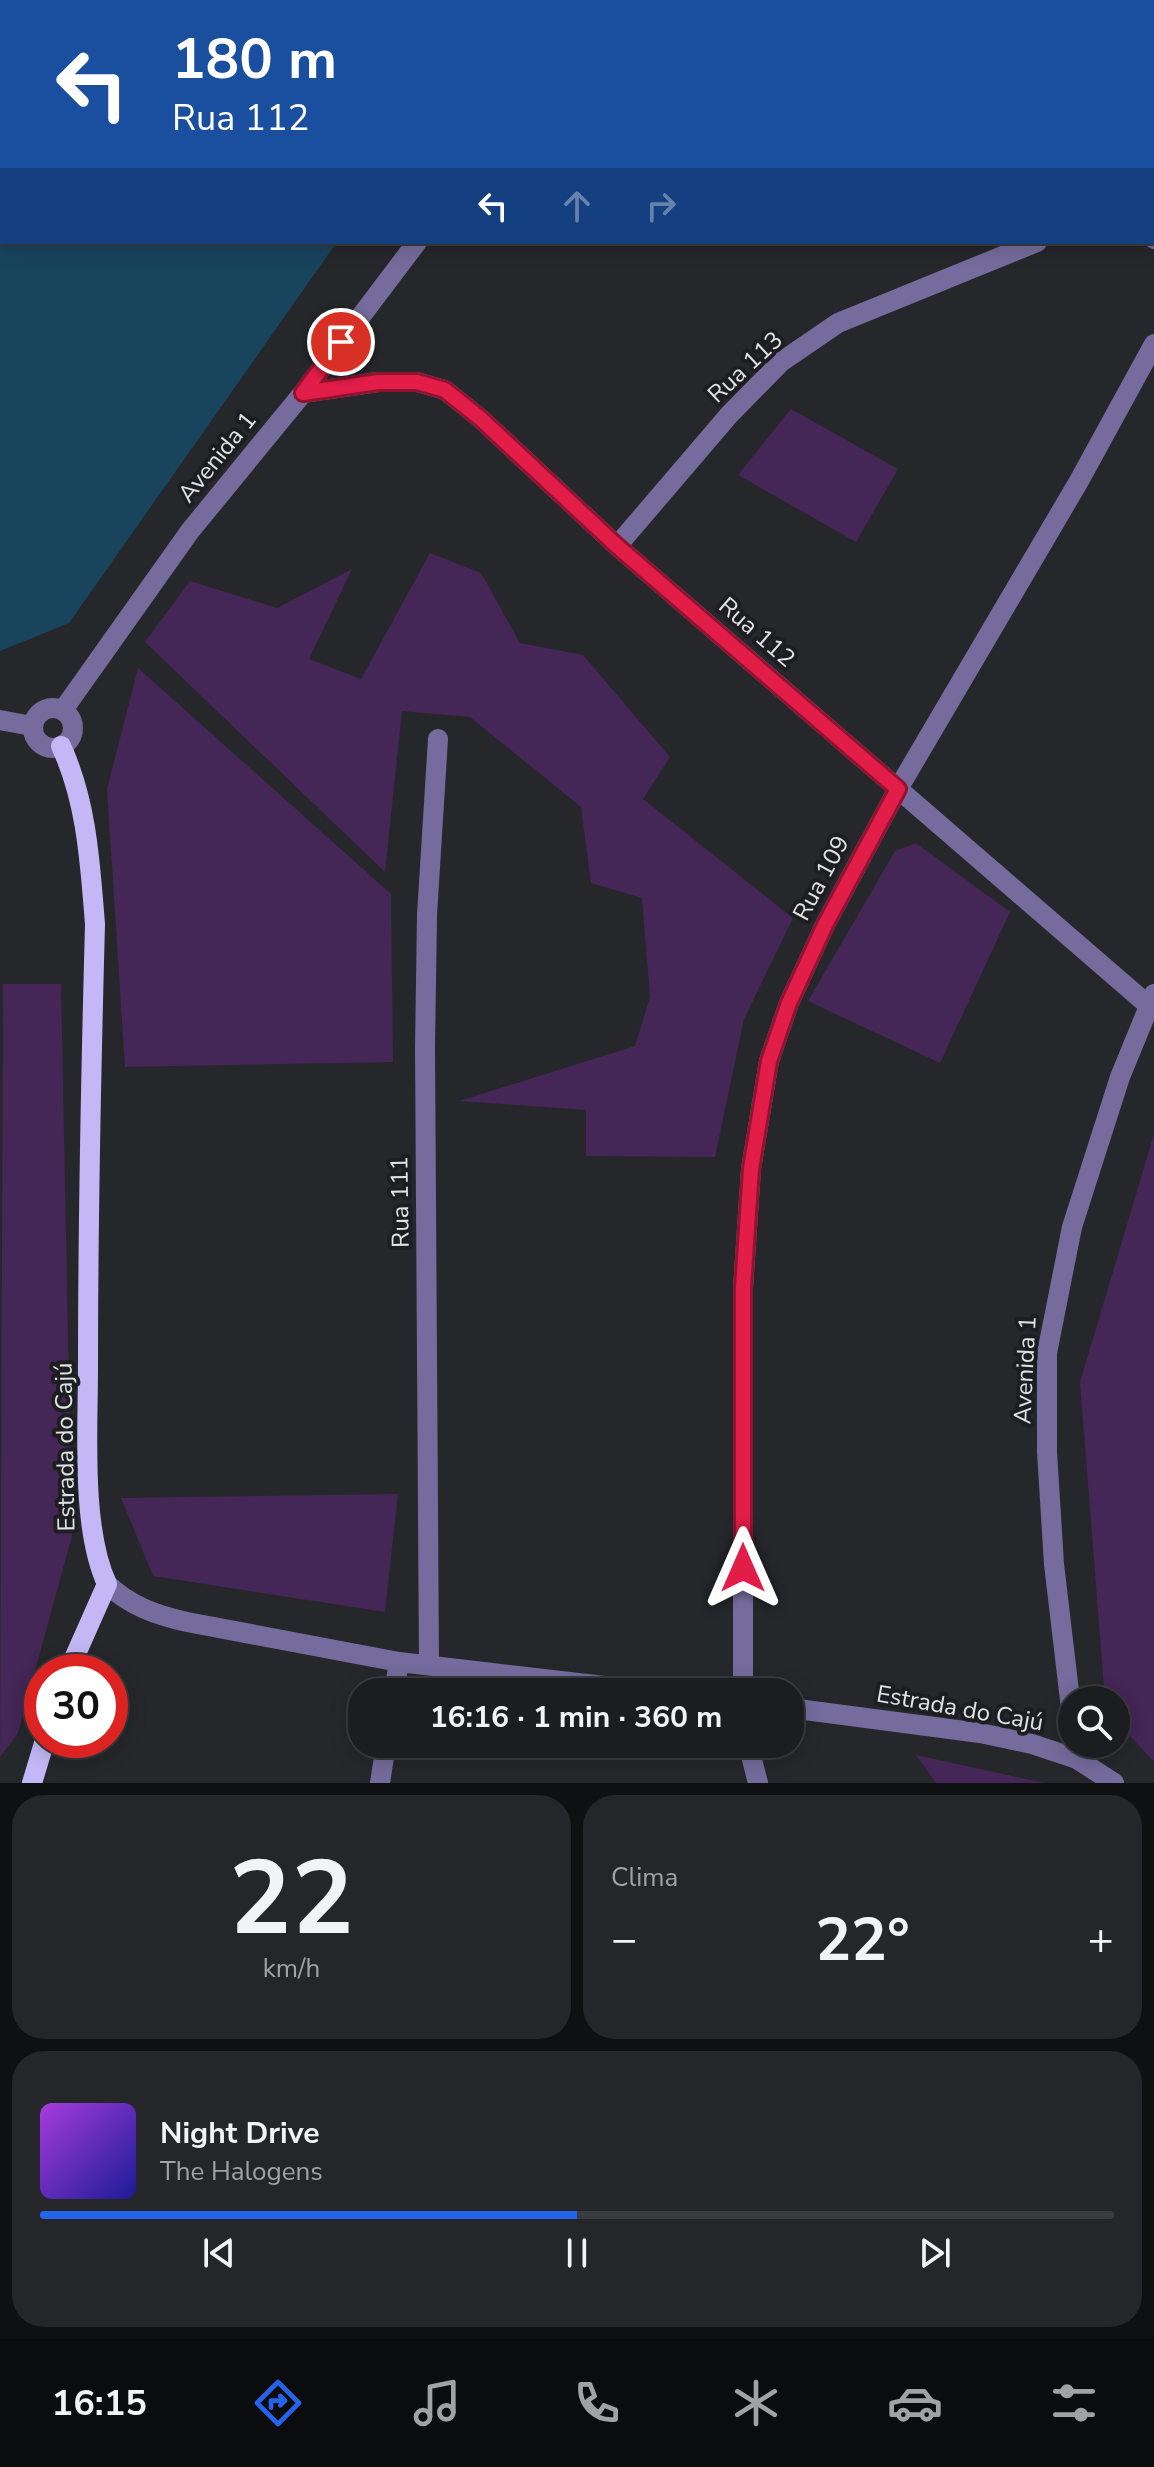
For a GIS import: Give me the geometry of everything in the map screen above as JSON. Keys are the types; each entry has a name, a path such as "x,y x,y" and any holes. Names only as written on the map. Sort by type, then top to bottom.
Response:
{"main road":[{"name":"Estrada do Cajú","path":"61,746 73,774 83,815 95,924 88,1455 94,1545 107,1584"},
{"path":"76,1654 107,1584"},
{"path":"32,1783 40,1758"}],"street":[{"name":"Avenida 1","path":"63,710 190,531 303,393 415,244"},
{"name":"Rua 113","path":"617,546 729,415 781,362 838,323 1032,244"},
{"name":"Rua 109","path":"743,1678 743,1288 751,1169 769,1061 789,1003 819,938 898,789 1079,481 1154,344"},
{"name":"Rua 112","path":"303,393 378,382 417,382 445,390 481,419 617,546 898,789 1151,999"},
{"path":"43,710 63,710 73,726 70,738 61,746 41,744 32,726 38,714 43,710"},
{"path":"0,720 32,726"},
{"name":"Rua 111","path":"429,1665 425,1048 427,915 438,739"},
{"name":"Avenida 1","path":"1068,1686 1054,1564 1047,1452 1047,1353 1072,1227 1120,1077 1151,999"},
{"path":"107,1584 135,1606 160,1616 399,1662 538,1678"},
{"path":"396,1678 399,1662"},
{"name":"Estrada do Cajú","path":"804,1710 980,1733 1058,1748"},
{"path":"380,1783 384,1758"},
{"path":"752,1758 758,1783"},
{"name":"Estrada do Cajú","path":"1084,1758 1114,1783"}],"shaded area":[{"path":"791,409 898,469 856,542 738,475"},
{"path":"430,553 481,573 520,643 583,655 670,757 643,799 793,918 744,1019 715,1157 586,1156 586,1110 459,1101 635,1046 650,997 642,898 591,883 581,807 470,717 402,711 385,872 145,642 190,581 277,608 352,569 309,659 361,679"},
{"path":"138,668 391,894 393,1062 125,1067 107,789"},
{"path":"916,843 1010,912 940,1063 808,1001 895,851"},
{"path":"3,984 61,984 72,1536 40,1654 24,1654 24,1711 18,1733 0,1757"},
{"path":"1154,1134 1154,1762 1130,1736 1130,1686 1104,1686 1080,1382"},
{"path":"398,1494 385,1612 153,1576 121,1498"},
{"path":"916,1755 1045,1783 936,1783"}],"water":[{"path":"0,244 336,244 69,623 0,651"}],"route":[{"path":"341,342 303,393 378,382 417,382 445,390 481,419 617,546 898,789 825,925 789,1003 769,1061 751,1169 743,1288 743,1568"}]}
